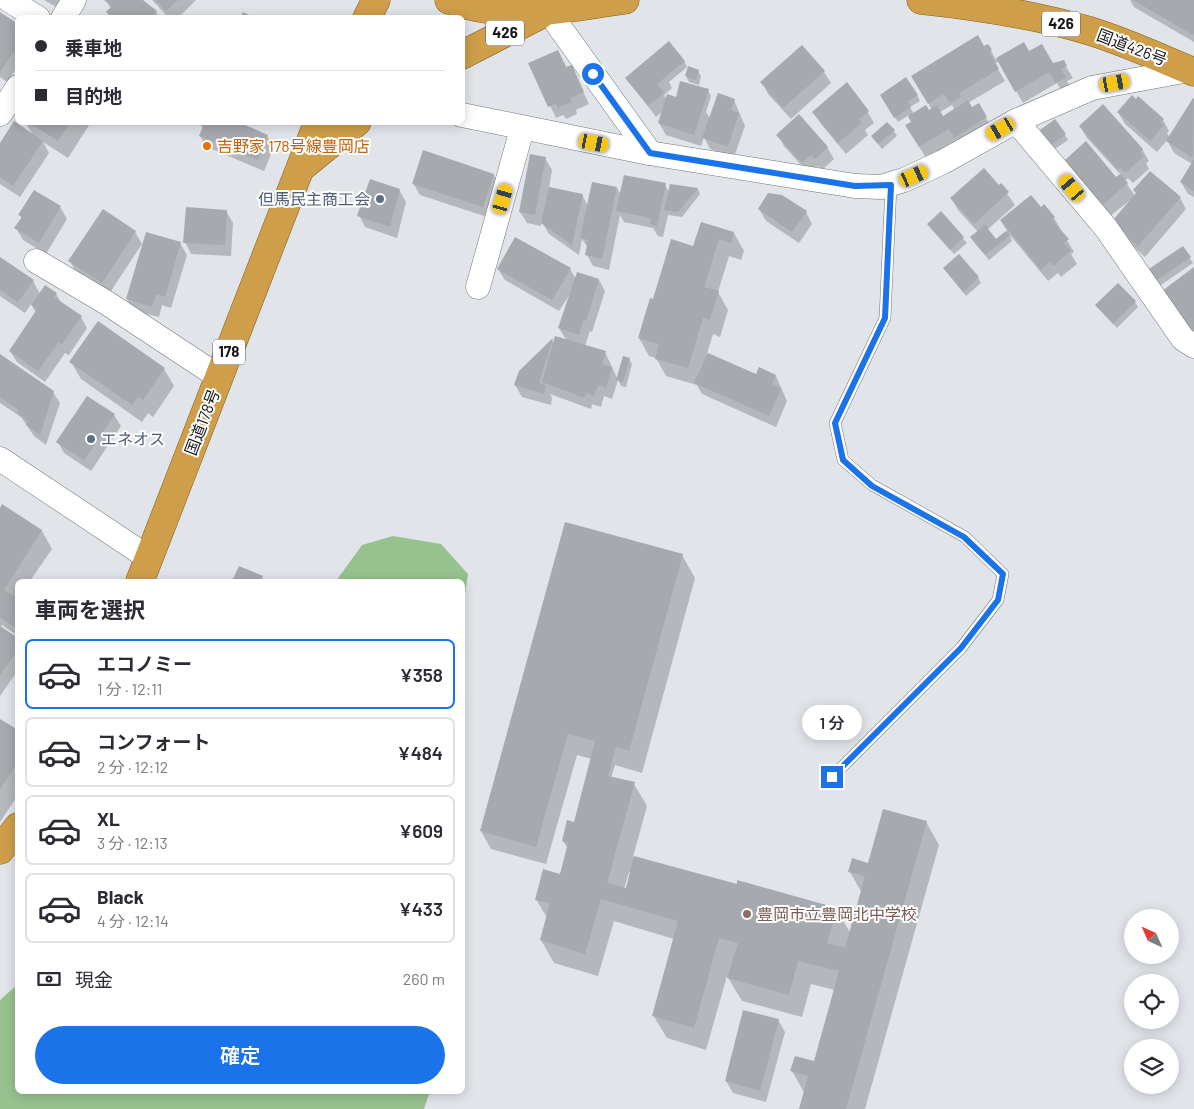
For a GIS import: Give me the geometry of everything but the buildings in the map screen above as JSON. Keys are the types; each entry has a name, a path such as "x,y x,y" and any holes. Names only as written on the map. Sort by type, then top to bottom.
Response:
{"highway":[{"path":"368,15 376,0"},
{"name":"426","path":"449,0 508,14 548,11 625,0"},
{"name":"国道426号","path":"921,0 1044,14 1131,45 1192,71"},
{"name":"426","path":"465,53 548,11"},
{"name":"国道178号","path":"145,570 317,125"},
{"path":"298,170 352,125"}],"street":[{"path":"9,0 33,15"},
{"path":"65,15 74,0"},
{"path":"548,11 650,153"},
{"path":"465,116 522,129 650,153 855,186 891,185 930,169 1016,121 1092,88 1192,71"},
{"path":"0,114 15,92"},
{"path":"1016,121 1106,228 1183,338 1194,346"},
{"path":"478,287 522,129"},
{"path":"36,261 107,304 219,377"},
{"path":"0,459 145,570"}],"lane":[{"path":"832,777 961,648 998,600 1003,574 964,537 872,486 843,460 835,423 885,318 891,185"}],"green space":[{"path":"393,536 441,544 468,574 465,594 465,579 337,579 362,545"},
{"path":"15,987 15,1094 429,1094 424,1109 0,1109 0,1000"}],"place":[{"name":"吉野家 178号線豊岡店","path":"207,146"},
{"name":"但馬民主商工会","path":"380,199"},
{"name":"エネオス","path":"91,439"},
{"name":"豊岡市立豊岡北中学校","path":"747,914"}],"route":[{"path":"593,74 650,153 855,186 891,185 889,275 885,318 848,391 835,423 843,460 872,486 964,537 1003,574 998,600 961,648 832,777"}]}
